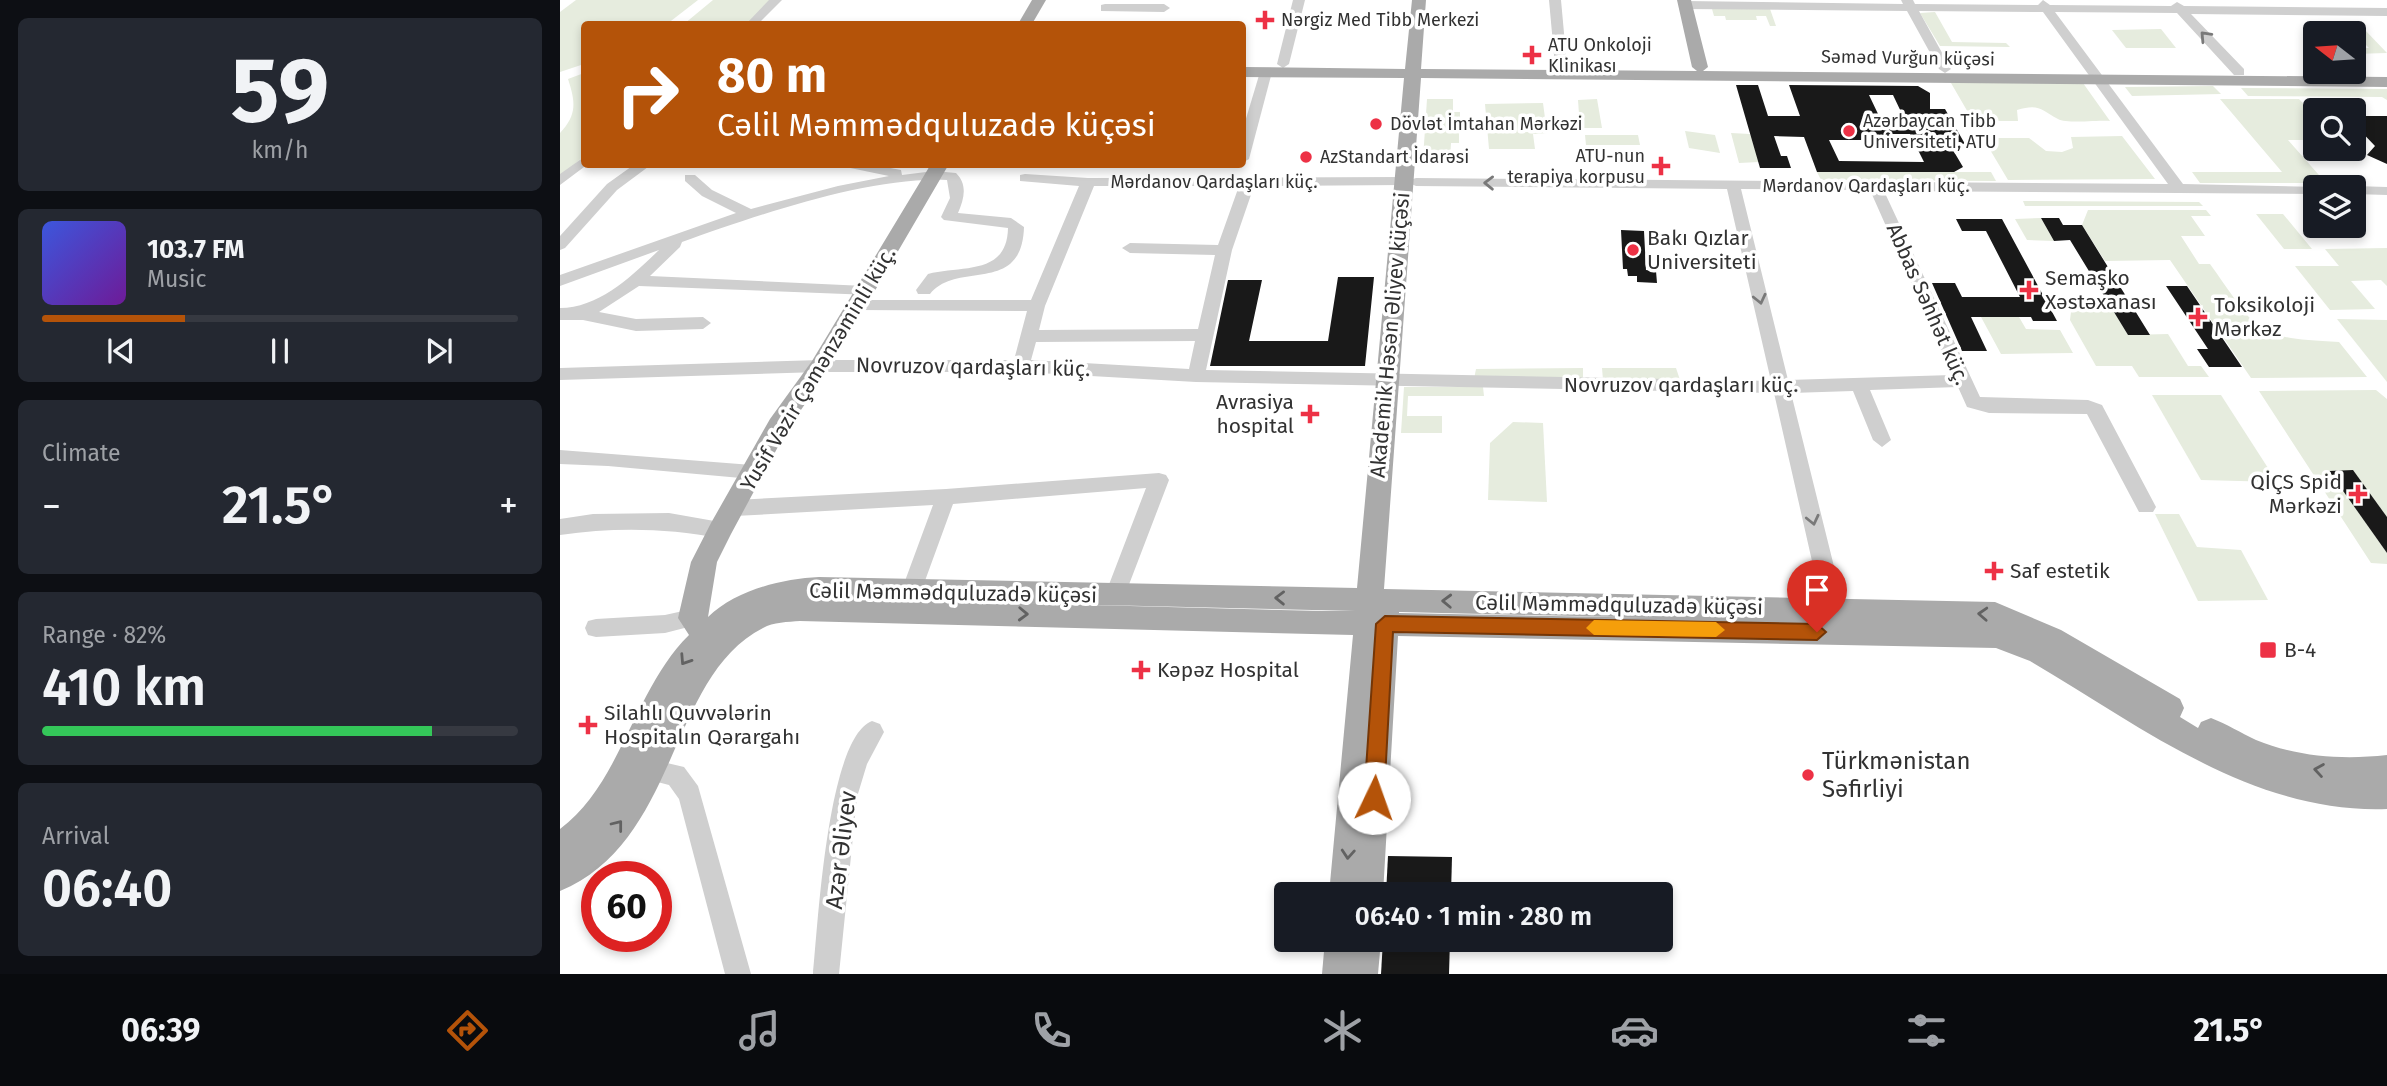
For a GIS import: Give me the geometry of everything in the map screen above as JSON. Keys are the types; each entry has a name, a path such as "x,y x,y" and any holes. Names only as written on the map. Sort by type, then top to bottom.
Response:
{"main road":[{"path":"1027,21 1040,0"},
{"name":"Akademik Həsən Əliyev küçəsi","path":"1346,882 1375,613 1410,181 1418,69 1419,0"},
{"name":"Akademik Həsən Əliyev küçəsi","path":"1418,69 1430,0"},
{"path":"1684,2 1707,71"},
{"name":"Səməd Vurğun küçəsi","path":"1246,64 1418,69 2092,75 2387,73"},
{"name":"Səməd Vurğun küçəsi","path":"1516,70 1561,66 1707,71 1945,69 2092,75"},
{"name":"Səməd Vurğun küçəsi","path":"1246,72 1418,69"},
{"name":"Səməd Vurğun küçəsi","path":"2243,76 2387,82"},
{"name":"Yusif Vəzir Çəmənzəminli küç.","path":"707,631 704,562 778,425 820,366 936,171"},
{"name":"Cəlil Məmmədquluzadə küçəsi","path":"562,865 581,833 599,813 684,662 707,631 746,605 792,591 912,589 992,603 1836,622 1984,614 2013,629 2040,652 2237,766 2318,792 2355,796 2387,794"},
{"name":"Cəlil Məmmədquluzadə küçəsi","path":"707,631 783,611 1115,595 1375,613"},
{"name":"Akademik Həsən Əliyev küçəsi","path":"1367,882 1375,613"},
{"name":"Cəlil Məmmədquluzadə küçəsi","path":"2013,629 2051,638 2235,746 2288,765 2340,773 2387,769"},
{"name":"Cəlil Məmmədquluzadə küçəsi","path":"562,865 588,856 621,822 704,667 707,631"},
{"path":"1339,974 1341,952"},
{"path":"1361,974 1363,952"}],"street":[{"path":"755,21 776,0"},
{"path":"1283,64 1299,0"},
{"path":"1555,0 1561,66"},
{"path":"2172,0 2243,76"},
{"path":"2278,0 2290,12"},
{"path":"2381,0 2387,5"},
{"path":"1684,2 2044,5 2182,10 2387,12"},
{"path":"1105,8 1166,4 1158,21"},
{"path":"1915,5 1945,69"},
{"path":"2044,5 2092,75 2179,189"},
{"path":"1246,144 1266,72"},
{"path":"560,181 581,164"},
{"path":"560,245 612,187 639,168"},
{"path":"860,168 909,177"},
{"path":"1063,180 1068,168"},
{"path":"1196,376 1242,181 1241,168"},
{"path":"560,281 749,214 825,192 936,171 951,176 956,181 957,198 950,217 1011,223 1016,227 1017,236 1009,258 1003,264 983,271 934,278 924,290"},
{"path":"690,178 707,193 749,214"},
{"name":"Mərdanov Qardaşları küç.","path":"1025,178 1088,182 1410,181 2303,190"},
{"path":"1021,366 1037,306 1088,182"},
{"path":"1733,185 1836,622"},
{"name":"Abbas Səhhət küç.","path":"1875,186 1973,402 1980,405 2088,407 2096,410 2146,507"},
{"path":"2366,190 2387,191"},
{"path":"583,314 636,281 681,238"},
{"path":"1130,248 1224,250"},
{"path":"636,281 861,298 1037,306"},
{"path":"560,314 583,314 636,325 702,323"},
{"path":"1028,337 1205,335"},
{"name":"Novruzov qardaşları küç.","path":"560,374 820,366 1021,366 1196,376 1393,381 1781,387 1962,381"},
{"path":"1859,385 1882,440"},
{"path":"560,457 621,458 683,468 752,472"},
{"path":"735,508 946,497 1159,480 1115,595"},
{"path":"912,589 946,497"},
{"path":"560,527 593,522 669,522 720,530"},
{"path":"596,628 665,624 707,631"},
{"name":"Azər Əliyev","path":"826,974 845,797 856,760 872,732"},
{"path":"650,770 676,775 687,786 738,974"}],"shaded area":[{"path":"576,0 698,0 671,21 581,21 581,65 560,72 560,12"},
{"path":"713,0 773,0 753,21 688,21"},
{"path":"1712,9 1770,9 1776,26 1770,26 1766,16 1756,16 1757,20 1726,20 1725,16 1714,16"},
{"path":"1935,12 1952,42 2006,43 2010,47 1940,46 1920,13"},
{"path":"2161,29 2176,48 2126,48 2112,30"},
{"path":"2366,31 2387,53 2366,54 2366,48 2369,48 2366,45"},
{"path":"581,74 581,159 560,177 560,133 570,120 573,107 568,79"},
{"path":"1951,83 2083,83 2110,121 2062,120 2039,108 2030,107 2017,110 2018,121 1973,121"},
{"path":"2213,86 2221,94 2132,96 2125,87"},
{"path":"2241,88 2387,89 2387,100 2382,97 2248,96"},
{"path":"1427,99 1453,99 1453,112 1460,112 1460,121 1452,122 1452,133 1459,133 1459,143 1451,143 1450,159 1423,159"},
{"path":"1597,99 1602,128 1580,128 1578,100"},
{"path":"2220,99 2299,99 2303,103 2303,140 2288,140 2303,157 2303,161 2307,161 2319,175 2303,175 2303,183 2200,183 2192,172 2282,172"},
{"path":"1543,103 1547,133 1533,134 1535,149 1489,149 1485,104"},
{"path":"1685,131 1715,135 1720,153 1689,148"},
{"path":"1731,133 1750,134 1759,162 1739,163"},
{"path":"1585,135 1638,135 1640,145 1586,145"},
{"path":"2122,136 2155,179 2008,180 1983,138 2029,138 2046,151 2062,152 2073,148 2071,137"},
{"path":"1817,172 1991,172 1996,181 1821,180"},
{"path":"2023,201 2199,202 2203,206 2025,206"},
{"path":"2088,210 2206,210 2211,216 2191,216 2205,236 2181,236 2199,264 2210,264 2249,318 2260,327 2289,338 2339,342 2367,377 2251,378 2170,260 2105,261 2082,225"},
{"path":"2256,214 2283,214 2312,249 2284,249"},
{"path":"2041,218 2054,241 2027,240 2015,219"},
{"path":"2387,248 2387,286 2381,280 2351,281 2375,309 2330,310 2295,266 2339,266 2325,249"},
{"path":"2114,311 2128,335 2168,334 2188,366 2201,366 2209,377 2139,377 2132,366 2096,366 2070,320 2071,312"},
{"path":"1981,317 2019,317 2026,329 2060,330 2073,353 2001,354"},
{"path":"2337,319 2387,320 2387,382"},
{"path":"1583,368 1583,380 1474,379 1476,369"},
{"path":"1602,368 1676,368 1680,380 1603,380"},
{"path":"1404,387 1483,387 1484,396 1408,396 1407,416 1442,416 1442,433 1401,433"},
{"path":"2376,390 2387,399 2387,517 2353,471 2330,471 2387,553 2387,564 2371,563 2259,391"},
{"path":"2152,395 2221,395 2277,482 2201,480"},
{"path":"1513,422 1543,423 1547,502 1488,500 1490,443"},
{"path":"2155,514 2179,514 2197,547 2241,550 2268,600 2198,601"}],"building":[{"path":"1736,85 1758,85 1768,116 1800,116 1789,85 1918,86 1930,93 1930,109 1945,109 1965,144 1950,145 1963,167 1954,172 1817,172 1804,137 1774,136 1781,156 1787,156 1791,168 1760,168","holes":["1869,95 1893,95 1903,116 1879,116","1888,134 1910,134 1924,162 1839,161 1829,140 1890,140"]},
{"path":"2366,116 2387,116 2387,164 2367,155 2375,146 2366,137"},
{"path":"2041,218 2059,218 2063,225 2082,225 2150,335 2128,335 2070,240 2054,241"},
{"name":"Semaşko Xəstəxanası","path":"1956,219 2002,219 2057,321 2033,321 2031,317 1971,317 1987,351 1962,351 1932,283 1955,283 1962,297 2020,297 1986,231 1962,231"},
{"name":"Bakı Qızlar Universiteti","path":"1621,230 1644,231 1646,270 1656,271 1657,283 1637,282 1637,276 1628,276 1627,269 1623,269"},
{"path":"1338,277 1374,277 1365,366 1210,366 1228,280 1262,280 1249,341 1328,341"},
{"name":"Toksikoloji Mərkəz","path":"2166,286 2187,286 2242,367 2209,367 2197,349 2208,349"},
{"name":"QİÇS Spid Mərkəzi","path":"2353,470 2387,517 2387,553 2329,471"},
{"path":"1388,856 1452,857 1451,882 1387,882"},
{"path":"1382,952 1450,952 1449,974 1381,974"}],"slow traffic":[{"path":"1594,628 1716,630"}],"place":[{"name":"Nərgiz Med Tibb Merkezi","path":"1265,20"},
{"name":"ATU Onkoloji Klinikası","path":"1532,55"},
{"name":"Dövlət İmtahan Mərkəzi","path":"1376,124"},
{"name":"Azərbaycan Tibb Universiteti, ATU","path":"1849,131"},
{"name":"AzStandart İdarəsi","path":"1306,157"},
{"name":"ATU-nun terapiya korpusu","path":"1661,166"},
{"name":"Bakı Qızlar Universiteti","path":"1633,250"},
{"name":"Semaşko Xəstəxanası","path":"2029,290"},
{"name":"Toksikoloji Mərkəz","path":"2198,317"},
{"name":"Avrasiya hospital","path":"1310,414"},
{"name":"QİÇS Spid Mərkəzi","path":"2358,494"},
{"name":"Saf estetik","path":"1994,571"},
{"name":"B-4","path":"2268,650"},
{"name":"Kəpəz Hospital","path":"1141,670"},
{"name":"Silahlı Quvvələrin Hospitalın Qərargahı","path":"588,725"},
{"name":"Türkmənistan Səfirliyi","path":"1808,775"}],"route":[{"path":"1374,798 1385,624 1817,632"}]}
